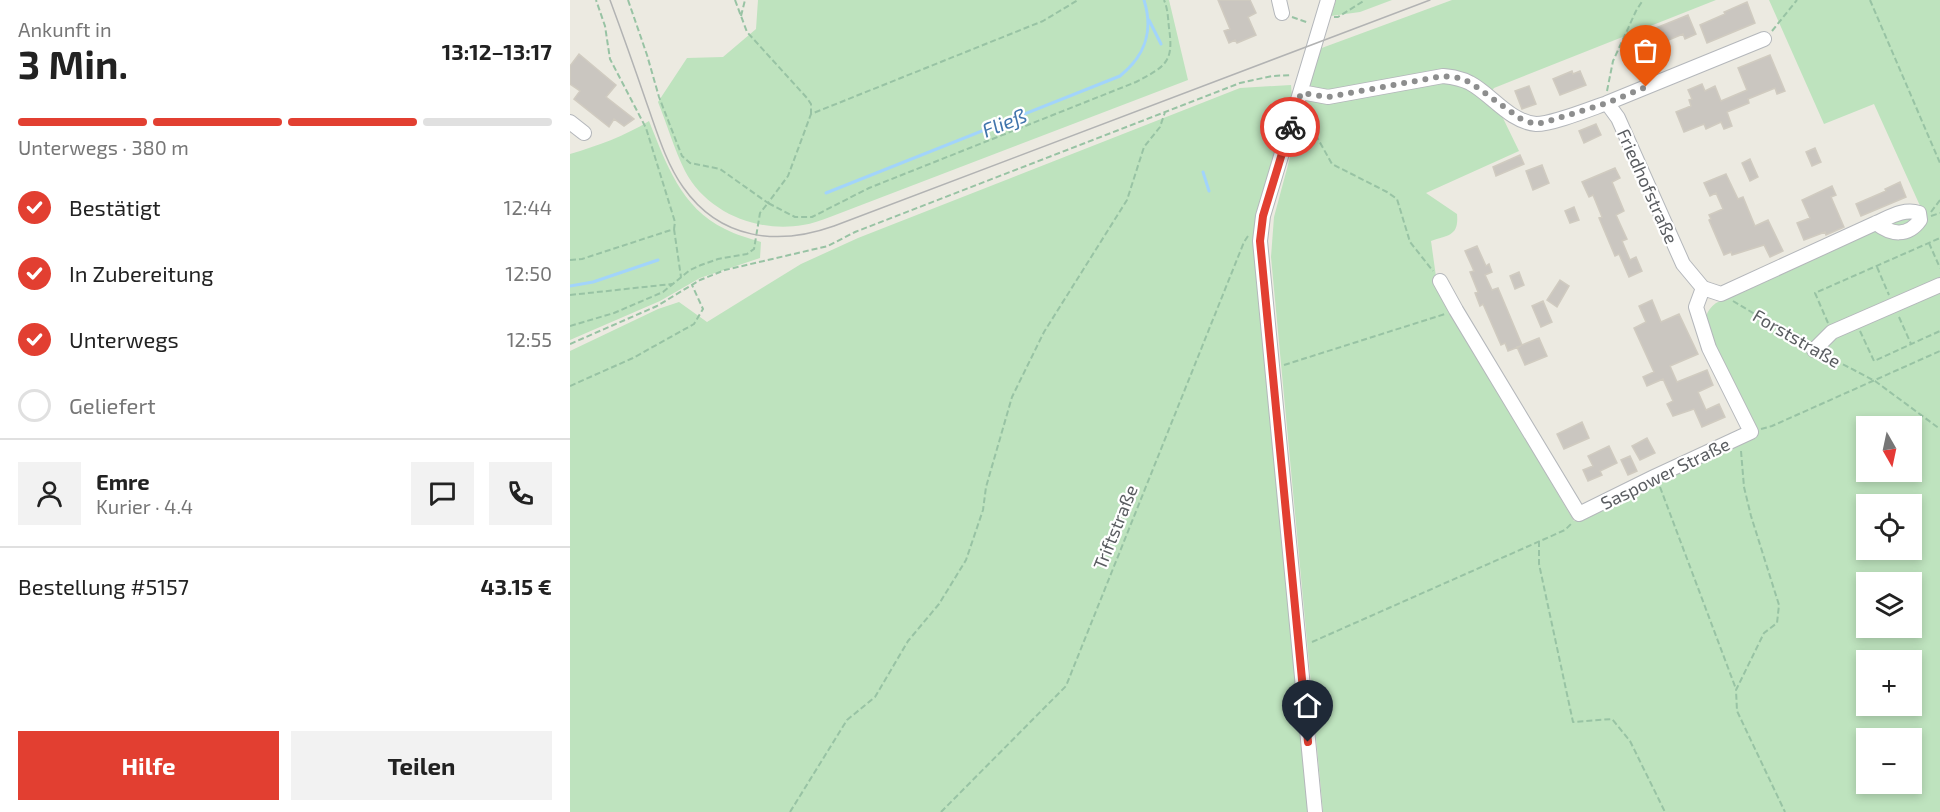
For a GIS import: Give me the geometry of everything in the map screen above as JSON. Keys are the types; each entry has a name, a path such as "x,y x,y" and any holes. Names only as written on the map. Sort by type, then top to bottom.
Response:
{"street":[{"path":"1315,812 1260,241 1263,216 1328,0"},
{"path":"1301,93 1328,97 1443,76 1460,78 1471,83 1521,119 1535,124 1607,103 1764,39"},
{"name":"Friedhofstraße","path":"1607,103 1618,118 1683,264 1703,288"},
{"path":"570,122 584,133"},
{"name":"Forststraße","path":"1720,294 1876,223"},
{"path":"1440,281 1579,514"},
{"path":"1815,350 1832,332 1940,285"},
{"path":"1720,294 1703,288 1696,307 1709,348 1746,434"},
{"name":"Saspower Straße","path":"1579,514 1746,434"}],"path":[{"path":"596,0 605,26 610,59 646,128 673,213 681,278"},
{"path":"628,0 659,98 682,156 690,163 720,170 768,203 795,217 812,217 869,188 1152,74 1169,58 1172,50 1164,0"},
{"path":"570,326 615,313 663,292 690,270 709,262 747,254 754,249 760,213 788,176 812,114 811,104 807,98 747,32 735,0"},
{"path":"741,19 745,0"},
{"path":"1069,6 1070,0"},
{"path":"812,114 1043,21 1078,0"},
{"path":"1281,6 1321,23 1338,17 1365,0"},
{"path":"1607,103 1607,84 1613,62 1636,10 1643,0"},
{"path":"1764,39 1768,38 1797,0"},
{"path":"1870,0 1940,163"},
{"path":"570,344 657,306 692,285 725,270 828,246 855,232 1240,83 1272,76 1304,74"},
{"path":"1301,93 1318,140 1332,164 1388,192 1397,199 1410,242 1440,281"},
{"path":"790,812 847,720 875,697 908,641 939,604 966,560 983,510 986,487 1012,397 1044,332 1126,200 1144,147 1160,127 1165,112"},
{"path":"570,260 582,259 674,229"},
{"name":"Triftstraße","path":"941,812 1066,686 1244,242 1250,233"},
{"path":"1832,332 1815,294 1940,238"},
{"path":"1929,243 1940,268"},
{"path":"570,295 672,284"},
{"path":"570,386 633,358 694,324 703,309 692,285"},
{"name":"Forststraße","path":"1720,294 1815,350 1875,381 1940,429"},
{"path":"1271,369 1456,310"},
{"path":"1857,322 1874,361 1940,332"},
{"path":"1737,690 1764,633 1777,623 1779,605 1744,487 1746,434 1772,426 1940,351"},
{"path":"1656,476 1737,690 1737,711 1785,812"},
{"path":"1298,648 1565,530 1579,514"},
{"path":"1539,541 1539,564 1573,722 1612,719 1630,741 1665,812"}],"green space":[{"path":"758,0 1169,0 1188,80 820,221 786,227 752,223 720,209 695,186 681,163 658,102 687,58 723,57 756,29"},
{"path":"1336,0 1392,0 1360,12 1331,16"},
{"path":"1452,0 1716,0 1494,88 1487,98 1501,114 1519,151 1426,193 1457,214 1456,227 1452,234 1431,241 1438,291 1574,521 1756,434 1712,341 1706,318 1716,303 1921,208 1874,104 1824,124 1769,0 1940,0 1940,812 1323,812 1271,257 1274,217 1319,49"},
{"path":"1291,85 1292,96 1257,210 1255,266 1308,812 570,812 570,351 658,309 679,302 707,322 801,264 858,238 1240,88"},
{"path":"649,121 669,168 686,197 710,220 725,229 761,242 760,258 700,278 660,301 570,340 570,154 611,140"}],"building":[{"path":"1218,0 1250,0 1256,13 1248,17 1256,35 1237,43 1235,40 1229,43 1224,31 1230,29"},
{"path":"1747,2 1755,23 1707,43 1700,25"},
{"path":"1688,15 1696,34 1685,39 1683,34 1659,44 1662,56 1656,58 1658,65 1647,68 1639,44 1654,39 1651,30"},
{"path":"579,54 616,85 606,97 634,119 624,126 614,119 609,127 574,99 580,91 570,84 570,66"},
{"path":"1770,55 1785,91 1777,94 1775,88 1748,99 1749,103 1727,112 1732,126 1724,129 1721,122 1706,129 1704,124 1684,132 1676,112 1691,106 1689,100 1692,99 1688,90 1702,84 1705,91 1715,86 1721,101 1747,90 1738,68"},
{"path":"1572,71 1573,74 1580,71 1586,85 1560,95 1553,79"},
{"path":"1529,86 1536,104 1522,109 1515,91"},
{"path":"1596,124 1601,135 1584,143 1579,131"},
{"path":"1815,148 1821,162 1812,166 1806,152"},
{"path":"1520,155 1524,164 1496,176 1493,167"},
{"path":"1750,159 1758,177 1750,181 1742,163"},
{"path":"1542,165 1549,183 1533,190 1526,171"},
{"path":"1615,168 1620,178 1612,182 1624,211 1616,215 1627,239 1622,241 1630,260 1636,257 1642,271 1629,277 1619,254 1615,256 1599,218 1602,217 1593,195 1589,197 1582,182"},
{"path":"1726,174 1738,199 1743,197 1755,226 1768,220 1783,251 1770,257 1764,245 1732,255 1731,252 1724,255 1709,220 1711,219 1709,215 1723,209 1716,193 1710,196 1704,183"},
{"path":"1900,182 1906,197 1861,216 1856,204"},
{"path":"1832,186 1836,195 1831,197 1844,227 1826,235 1825,232 1804,240 1797,223 1810,218 1802,200"},
{"path":"1574,207 1579,220 1570,223 1565,211"},
{"path":"1477,246 1486,266 1489,264 1492,272 1485,275 1492,290 1498,288 1522,345 1539,338 1547,356 1525,365 1517,347 1508,351 1505,343 1501,345 1483,304 1480,306 1475,293 1478,292 1470,272 1474,271 1465,251"},
{"path":"1519,272 1524,285 1515,289 1510,276"},
{"path":"1560,280 1569,286 1557,307 1547,300"},
{"path":"1652,300 1661,322 1679,314 1698,354 1670,366 1677,382 1707,370 1713,385 1698,392 1706,410 1719,404 1725,417 1702,427 1694,409 1673,416 1667,404 1673,401 1663,379 1647,386 1643,377 1654,372 1634,328 1646,322 1639,306"},
{"path":"1543,301 1552,322 1541,327 1532,306"},
{"path":"1582,422 1589,438 1564,449 1557,434"},
{"path":"1647,438 1655,453 1640,460 1632,446"},
{"path":"1609,446 1617,463 1600,471 1602,475 1588,481 1583,470 1593,466 1588,456"},
{"path":"1630,456 1637,471 1628,475 1621,460"}],"waterway":[{"name":"Fließ","path":"826,193 1120,76 1136,60 1145,42 1148,23 1144,0"},
{"name":"Fließ","path":"1149,20 1161,44"},
{"name":"Fließ","path":"1203,172 1209,191"},
{"name":"Fließ","path":"570,286 593,282 658,260"}],"tram line":[{"path":"610,0 662,147 683,187 698,205 714,218 732,228 751,234 771,236 792,236 834,226 1430,0"}],"way so far":[{"path":"1290,127 1301,93 1328,97 1443,76 1460,78 1471,83 1521,119 1535,124 1607,103 1646,87"}],"route":[{"path":"1290,127 1263,216 1260,241 1308,742"}]}
